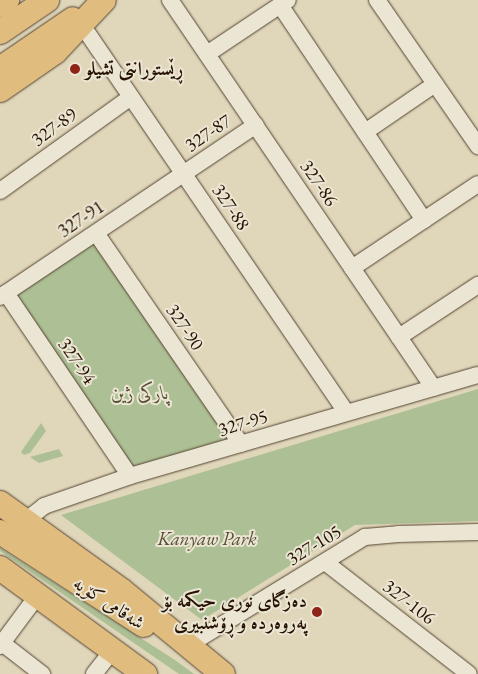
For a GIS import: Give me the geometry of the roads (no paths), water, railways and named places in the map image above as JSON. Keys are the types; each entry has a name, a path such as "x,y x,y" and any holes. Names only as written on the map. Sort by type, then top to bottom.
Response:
{"highway":[{"path":"0,5 7,0"},
{"path":"0,32 47,0"},
{"path":"0,90 55,52 82,25 102,0"},
{"path":"0,69 102,0"},
{"path":"0,503 121,590 223,674"},
{"name":"شەقامی کۆیە","path":"0,532 219,674"},
{"name":"شەقامی کۆیە","path":"0,568 145,674"}],"street":[{"name":"327-86","path":"170,0 434,388"},
{"path":"377,0 478,146"},
{"path":"207,54 284,3 365,132 424,220"},
{"name":"327-88","path":"82,25 346,412"},
{"path":"365,132 435,84"},
{"name":"327-89","path":"0,191 131,97"},
{"name":"327-87","path":"184,174 256,125"},
{"name":"327-91","path":"3,295 184,174"},
{"path":"352,268 478,184"},
{"name":"327-90","path":"96,233 241,444"},
{"path":"399,337 478,285"},
{"name":"327-94","path":"3,295 130,476"},
{"name":"327-95","path":"25,521 44,506 130,476 478,375"},
{"name":"327-105","path":"187,646 365,537 398,534 478,532"},
{"name":"327-106","path":"325,562 469,674"},
{"path":"37,596 1,644 42,674"},
{"path":"94,674 113,650"}],"place":[{"name":"ڕێستورانتی تشیلو","path":"75,69"},
{"name":"دەزگای نوری حیکمە بۆ پەروەردە و ڕۆشنبیری","path":"317,612"}],"park label":[{"name":"پارکی ژین","path":"140,393"},
{"name":"Kanyaw Park","path":"207,539"}]}
